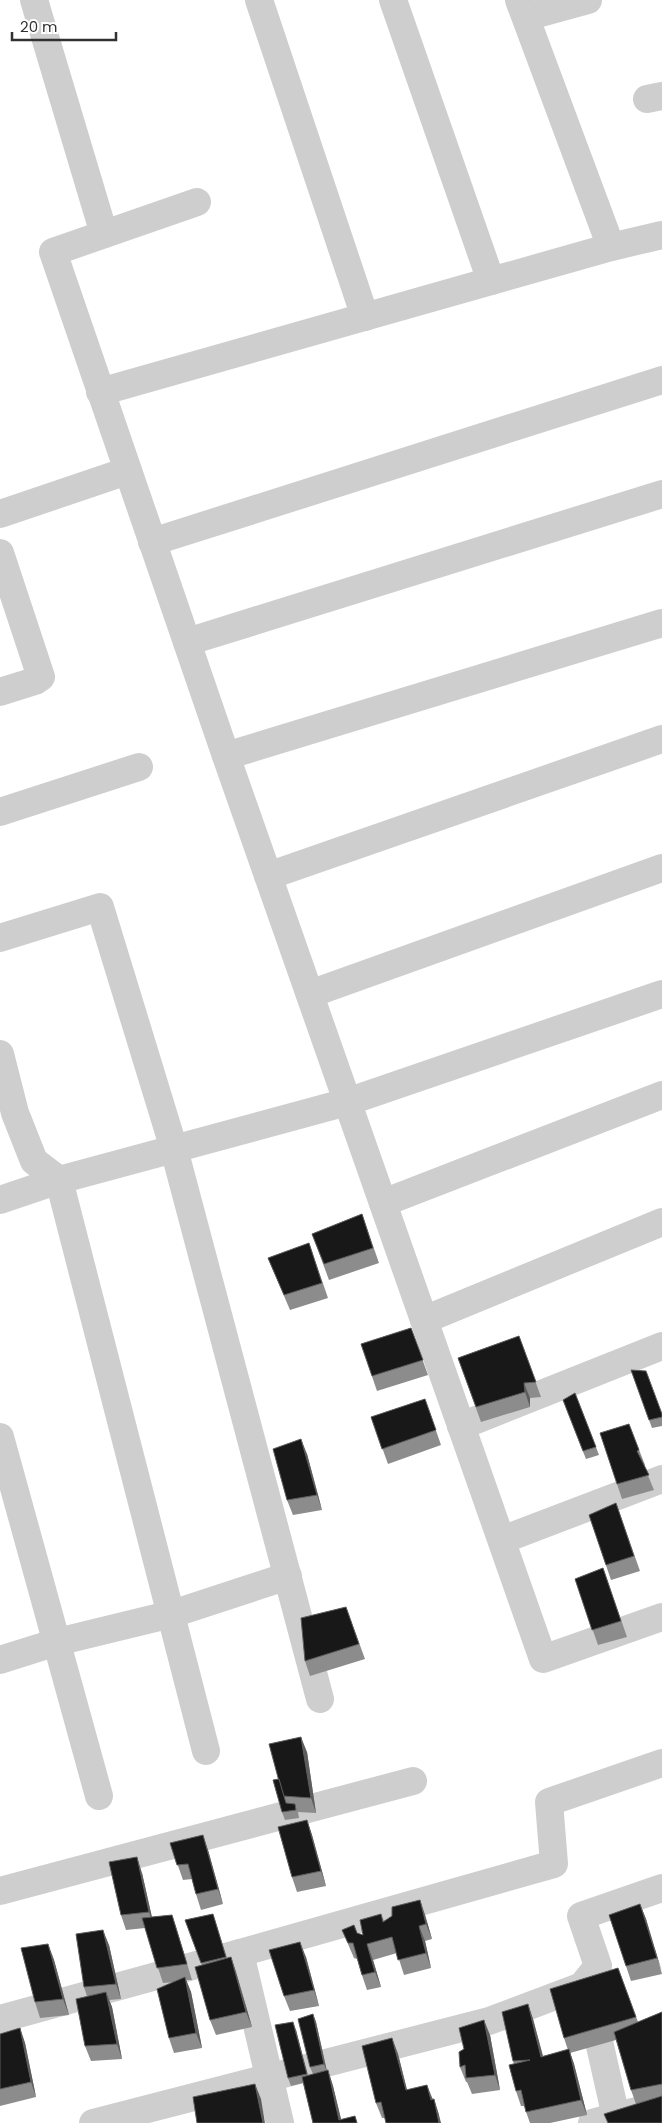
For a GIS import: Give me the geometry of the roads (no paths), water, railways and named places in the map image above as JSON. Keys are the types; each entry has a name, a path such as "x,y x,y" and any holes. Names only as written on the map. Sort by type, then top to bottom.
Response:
{"street":[{"path":"34,0 104,234"},
{"path":"259,0 365,317"},
{"path":"393,0 491,281"},
{"path":"588,0 522,8 611,247"},
{"path":"197,202 53,252 226,756 543,1659 662,1617"},
{"path":"100,392 611,247 662,235"},
{"path":"152,542 662,380"},
{"path":"0,514 127,471"},
{"path":"187,642 662,494"},
{"path":"0,553 41,678 0,692"},
{"path":"226,756 662,623"},
{"path":"268,876 662,739"},
{"path":"0,812 138,767"},
{"path":"310,994 662,868"},
{"path":"0,938 100,907 174,1149 320,1699"},
{"path":"0,1200 59,1180 348,1102 662,994"},
{"path":"0,1054 15,1113 34,1161 59,1180 206,1751"},
{"path":"383,1203 662,1095"},
{"path":"424,1320 662,1222"},
{"path":"461,1426 662,1346"},
{"path":"0,1437 100,1796"},
{"path":"502,1540 662,1479"},
{"path":"0,1660 57,1642 172,1614 288,1576"},
{"path":"0,2019 240,1954 554,1864 549,1802 662,1763"},
{"path":"0,1891 413,1781"},
{"path":"93,2123 270,2079 489,2021 582,1986 598,1966 581,1916 662,1888"},
{"path":"240,1954 280,2123"},
{"path":"582,1986 598,2037 604,2120 662,2104"},
{"path":"598,2037 626,2028"}]}
